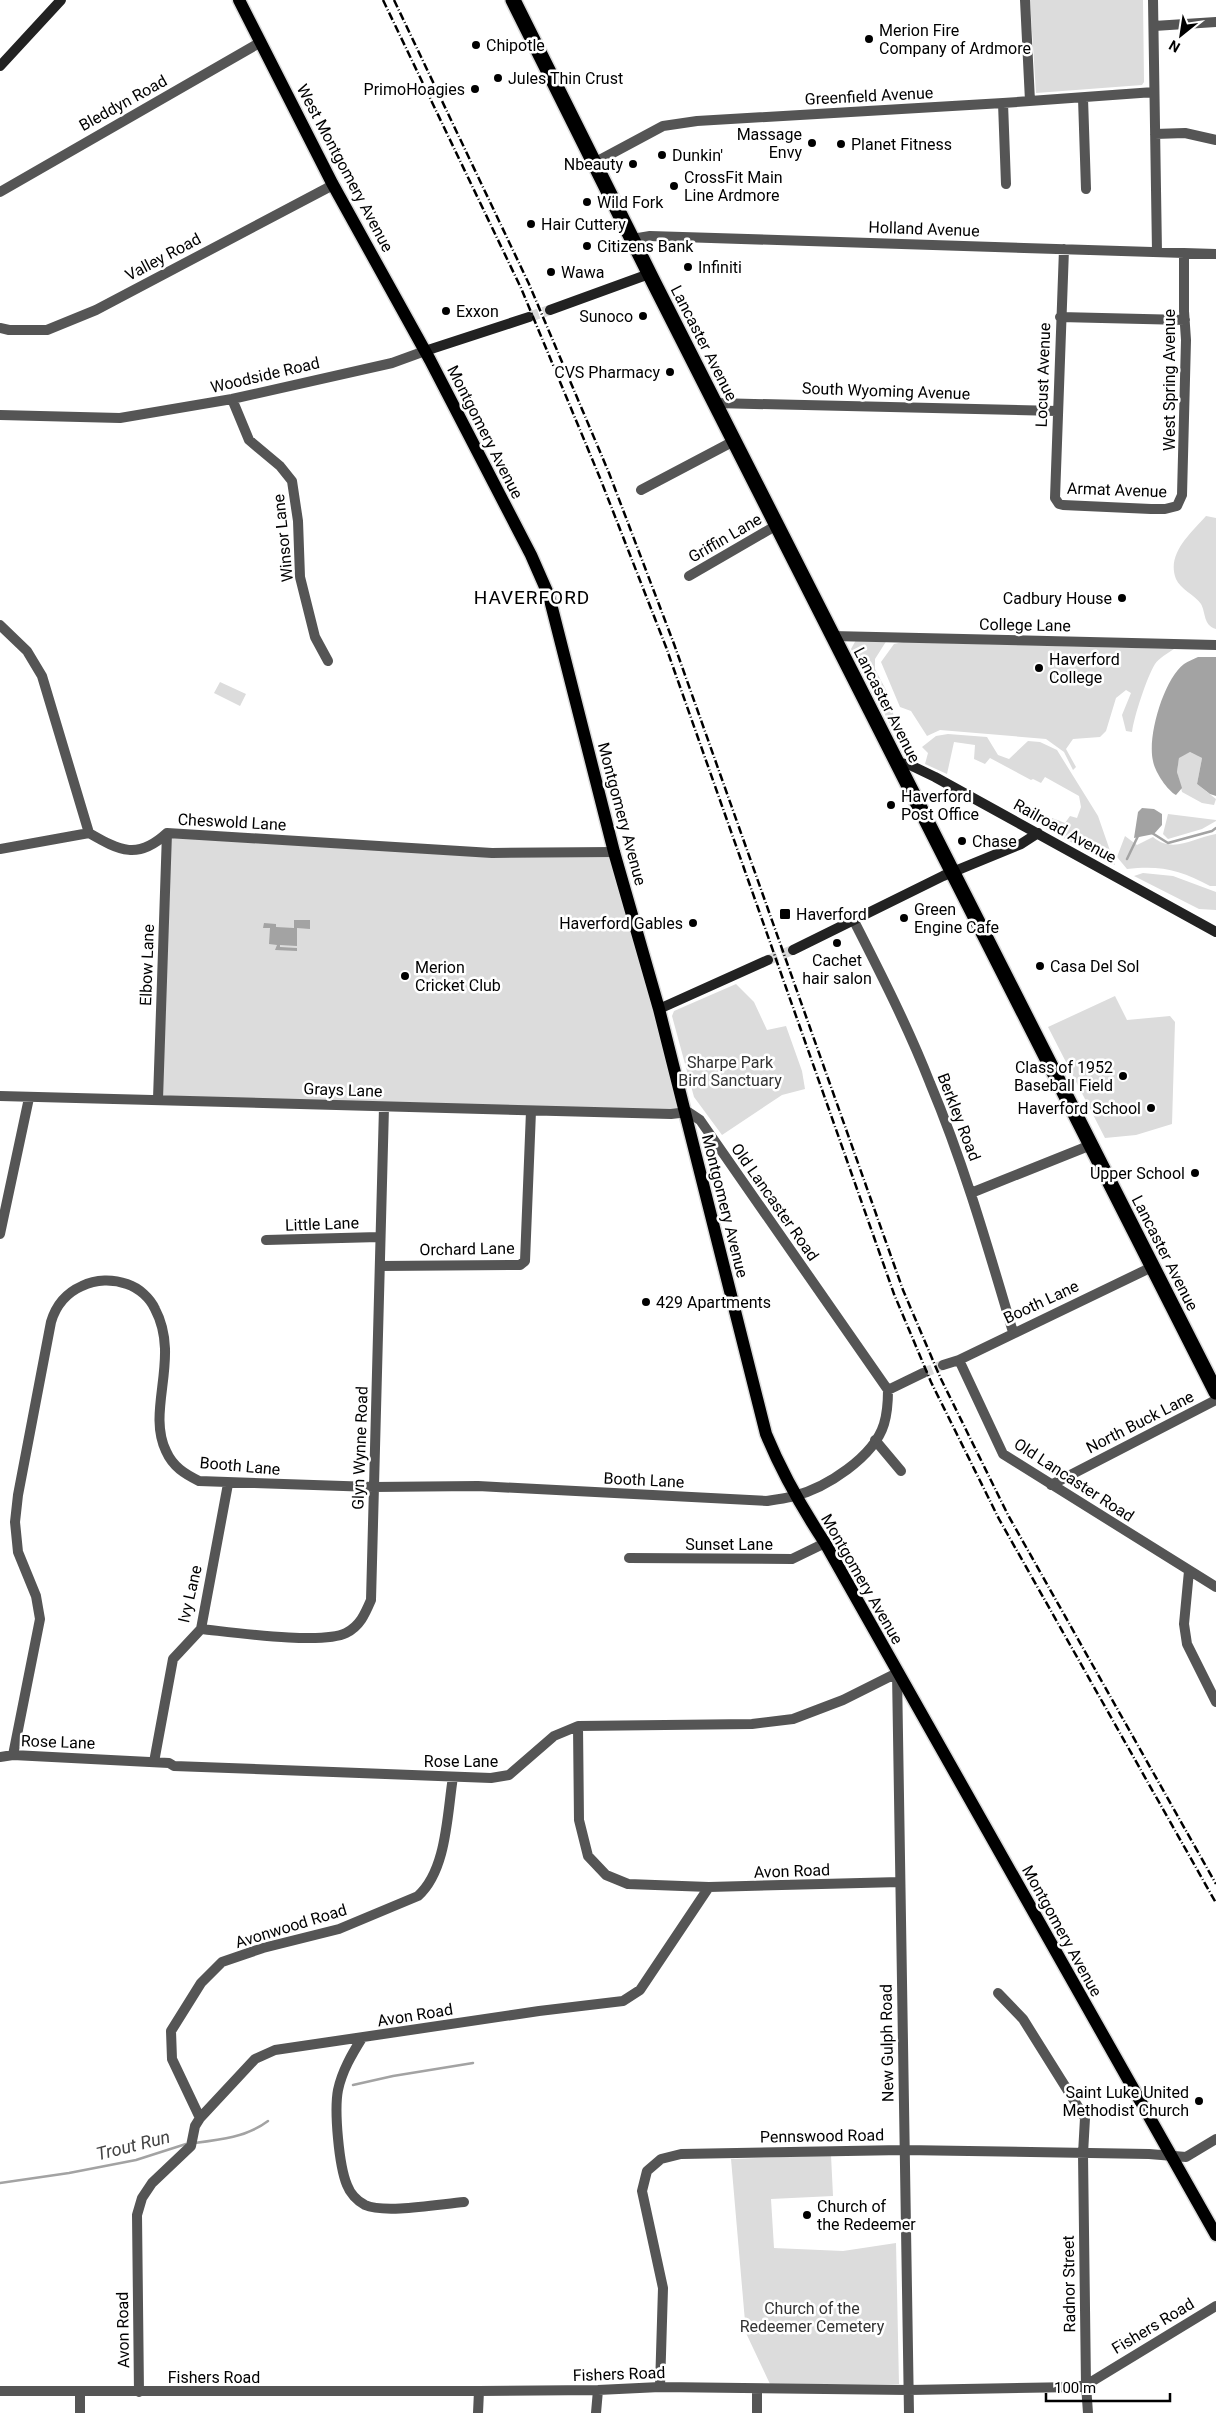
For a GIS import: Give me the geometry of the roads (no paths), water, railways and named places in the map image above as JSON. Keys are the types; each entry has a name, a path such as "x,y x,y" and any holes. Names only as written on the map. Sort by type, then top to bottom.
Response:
{"highway":[{"name":"Lancaster Avenue","path":"513,0 832,636 1216,1392"}],"main road":[{"name":"West Montgomery Avenue","path":"238,0 333,185 425,351"},
{"name":"Montgomery Avenue","path":"425,351 531,555 550,596 614,852 659,1009 766,1434 794,1496 825,1543 1216,2235"}],"street":[{"path":"0,66 61,0"},
{"path":"1025,0 1030,101"},
{"path":"1153,0 1157,252"},
{"path":"1154,26 1216,22"},
{"name":"Bleddyn Road","path":"0,192 261,42"},
{"name":"Greenfield Avenue","path":"594,163 664,126 698,121 1003,104 1154,92"},
{"path":"1083,98 1086,189"},
{"path":"1003,104 1006,184"},
{"path":"1155,134 1185,133 1216,140"},
{"name":"Valley Road","path":"0,328 9,330 47,330 96,310 333,185"},
{"name":"Holland Avenue","path":"632,239 650,236 1216,254"},
{"name":"Locust Avenue","path":"1057,502 1055,492 1057,414 1064,249"},
{"name":"West Spring Avenue","path":"1177,506 1182,495 1184,465 1184,254"},
{"path":"550,310 650,274"},
{"name":"Woodside Road","path":"0,415 120,418 232,399 324,376 392,363 529,317"},
{"path":"1060,317 1185,320"},
{"name":"Winsor Lane","path":"232,399 249,440 280,466 292,481 298,521 300,577 315,637 328,661"},
{"name":"South Wyoming Avenue","path":"715,402 1057,414"},
{"path":"642,490 734,441"},
{"name":"Armat Avenue","path":"1057,502 1063,505 1151,509 1165,509 1177,506"},
{"name":"Griffin Lane","path":"689,576 776,525"},
{"path":"0,625 27,651 42,676 89,833 0,850"},
{"name":"College Lane","path":"832,636 1216,645"},
{"name":"Railroad Avenue","path":"897,762 910,765 935,777 1216,932"},
{"name":"Cheswold Lane","path":"89,833 114,847 141,850 153,845 167,833 492,853 614,852"},
{"name":"Elbow Lane","path":"158,1099 167,833"},
{"path":"793,950 953,872 1021,844 1038,833"},
{"name":"Berkley Road","path":"854,921 931,1083 971,1193 1013,1332"},
{"path":"659,1009 768,960"},
{"name":"Grays Lane","path":"0,1096 531,1111 685,1113"},
{"path":"0,1234 29,1098"},
{"name":"Glyn Wynne Road","path":"201,1629 322,1639 346,1633 362,1620 371,1600 380,1266 379,1237 384,1107"},
{"name":"Orchard Lane","path":"380,1266 520,1265 525,1261 531,1111"},
{"name":"Old Lancaster Road","path":"685,1113 693,1114 700,1120 888,1390"},
{"path":"971,1193 1091,1145"},
{"name":"Little Lane","path":"266,1240 379,1237"},
{"name":"Booth Lane","path":"943,1365 959,1360 1013,1332 1152,1267"},
{"name":"Booth Lane","path":"12,1756 40,1619 36,1596 18,1552 15,1522 18,1495 50,1322 60,1303 70,1293 84,1284 107,1280 132,1286 152,1303 164,1328 166,1345 160,1428 165,1451 176,1468 199,1481 228,1484 373,1487 478,1486 758,1500 794,1496 811,1490 853,1467 866,1455 884,1425 888,1390"},
{"name":"Old Lancaster Road","path":"959,1360 1003,1454 1216,1587"},
{"path":"888,1390 923,1373"},
{"name":"North Buck Lane","path":"1051,1485 1216,1400"},
{"path":"875,1440 901,1471"},
{"name":"Ivy Lane","path":"154,1762 173,1659 201,1629 228,1484"},
{"name":"Sunset Lane","path":"629,1558 792,1559 825,1543"},
{"path":"1188,1571 1184,1619 1186,1644 1216,1702"},
{"name":"Rose Lane","path":"0,1758 12,1756 154,1762 168,1763 174,1766 491,1778 509,1775 554,1736 578,1726 752,1724 793,1719 843,1700 897,1673"},
{"name":"New Gulph Road","path":"897,1673 903,2150 909,2413"},
{"path":"578,1726 579,1820 588,1856 606,1875 628,1884 709,1887"},
{"name":"Avonwood Road","path":"200,2118 172,2059 171,2030 201,1984 222,1962 263,1948 339,1929 418,1896 427,1887 439,1864 453,1777"},
{"name":"Avon Road","path":"139,2392 137,2215 142,2198 152,2183 192,2143 195,2126 200,2118 255,2059 265,2053 539,2011 623,2001 640,1990 709,1887 900,1882"},
{"name":"Radnor Street","path":"998,1993 1023,2019 1085,2118 1082,2154 1088,2413"},
{"path":"362,2038 346,2066 338,2090 338,2126 344,2175 348,2188 355,2198 366,2205 388,2208 464,2202"},
{"name":"Pennswood Road","path":"660,2387 663,2288 642,2191 647,2171 661,2159 682,2154 903,2150 1170,2155 1186,2157 1216,2139"},
{"name":"Fishers Road","path":"0,2392 479,2391 598,2390 660,2387 909,2390 1076,2387 1086,2385 1216,2306"},
{"path":"757,2413 758,2389"},
{"path":"596,2413 598,2390"},
{"path":"80,2391 80,2413"},
{"path":"478,2413 479,2391"}],"waterway":[{"path":"1152,833 1168,843 1212,831 1216,828"},
{"path":"1127,859 1138,836"},
{"name":"Trout Run","path":"353,2085 393,2076 473,2063"},
{"name":"Trout Run","path":"194,2143 242,2134 268,2121"},
{"name":"Trout Run","path":"0,2183 69,2173 136,2160 186,2144"}],"tunnel":[{"path":"529,317 550,310"},
{"path":"529,317 550,310"},
{"path":"768,960 793,950"},
{"path":"923,1373 943,1365"}],"railway":[{"path":"383,0 521,288 600,478 666,647 894,1294 931,1382 999,1519 1216,1903"},
{"path":"394,0 529,284 609,473 674,644 903,1290 940,1377 1008,1515 1216,1884"}],"place":[{"name":"Merion Fire Company of Ardmore","path":"869,39"},
{"name":"Chipotle","path":"476,45"},
{"name":"Jules Thin Crust","path":"498,78"},
{"name":"PrimoHoagies","path":"475,89"},
{"name":"Massage Envy","path":"812,143"},
{"name":"Planet Fitness","path":"841,144"},
{"name":"Dunkin'","path":"662,155"},
{"name":"Nbeauty","path":"633,164"},
{"name":"CrossFit Main Line Ardmore","path":"674,186"},
{"name":"Wild Fork","path":"587,202"},
{"name":"Hair Cuttery","path":"531,224"},
{"name":"Citizens Bank","path":"587,246"},
{"name":"Infiniti","path":"688,267"},
{"name":"Wawa","path":"551,272"},
{"name":"Exxon","path":"446,311"},
{"name":"Sunoco","path":"643,316"},
{"name":"CVS Pharmacy","path":"670,372"},
{"name":"Cadbury House","path":"1122,598"},
{"name":"Haverford College","path":"1039,668"},
{"name":"Haverford Post Office","path":"891,805"},
{"name":"Chase","path":"962,841"},
{"name":"Haverford","path":"785,914"},
{"name":"Green Engine Cafe","path":"904,918"},
{"name":"Haverford Gables","path":"693,923"},
{"name":"Cachet hair salon","path":"837,943"},
{"name":"Casa Del Sol","path":"1040,966"},
{"name":"Merion Cricket Club","path":"405,976"},
{"name":"Class of 1952 Baseball Field","path":"1123,1076"},
{"name":"Haverford School","path":"1151,1108"},
{"name":"Upper School","path":"1195,1173"},
{"name":"429 Apartments","path":"646,1302"},
{"name":"Saint Luke United Methodist Church","path":"1199,2101"},
{"name":"Church of the Redeemer","path":"807,2215"}],"district":[{"name":"HAVERFORD","path":"532,597"}],"park label":[{"name":"Sharpe Park Bird Sanctuary","path":"730,1071"},
{"name":"Church of the Redeemer Cemetery","path":"812,2317"}]}
